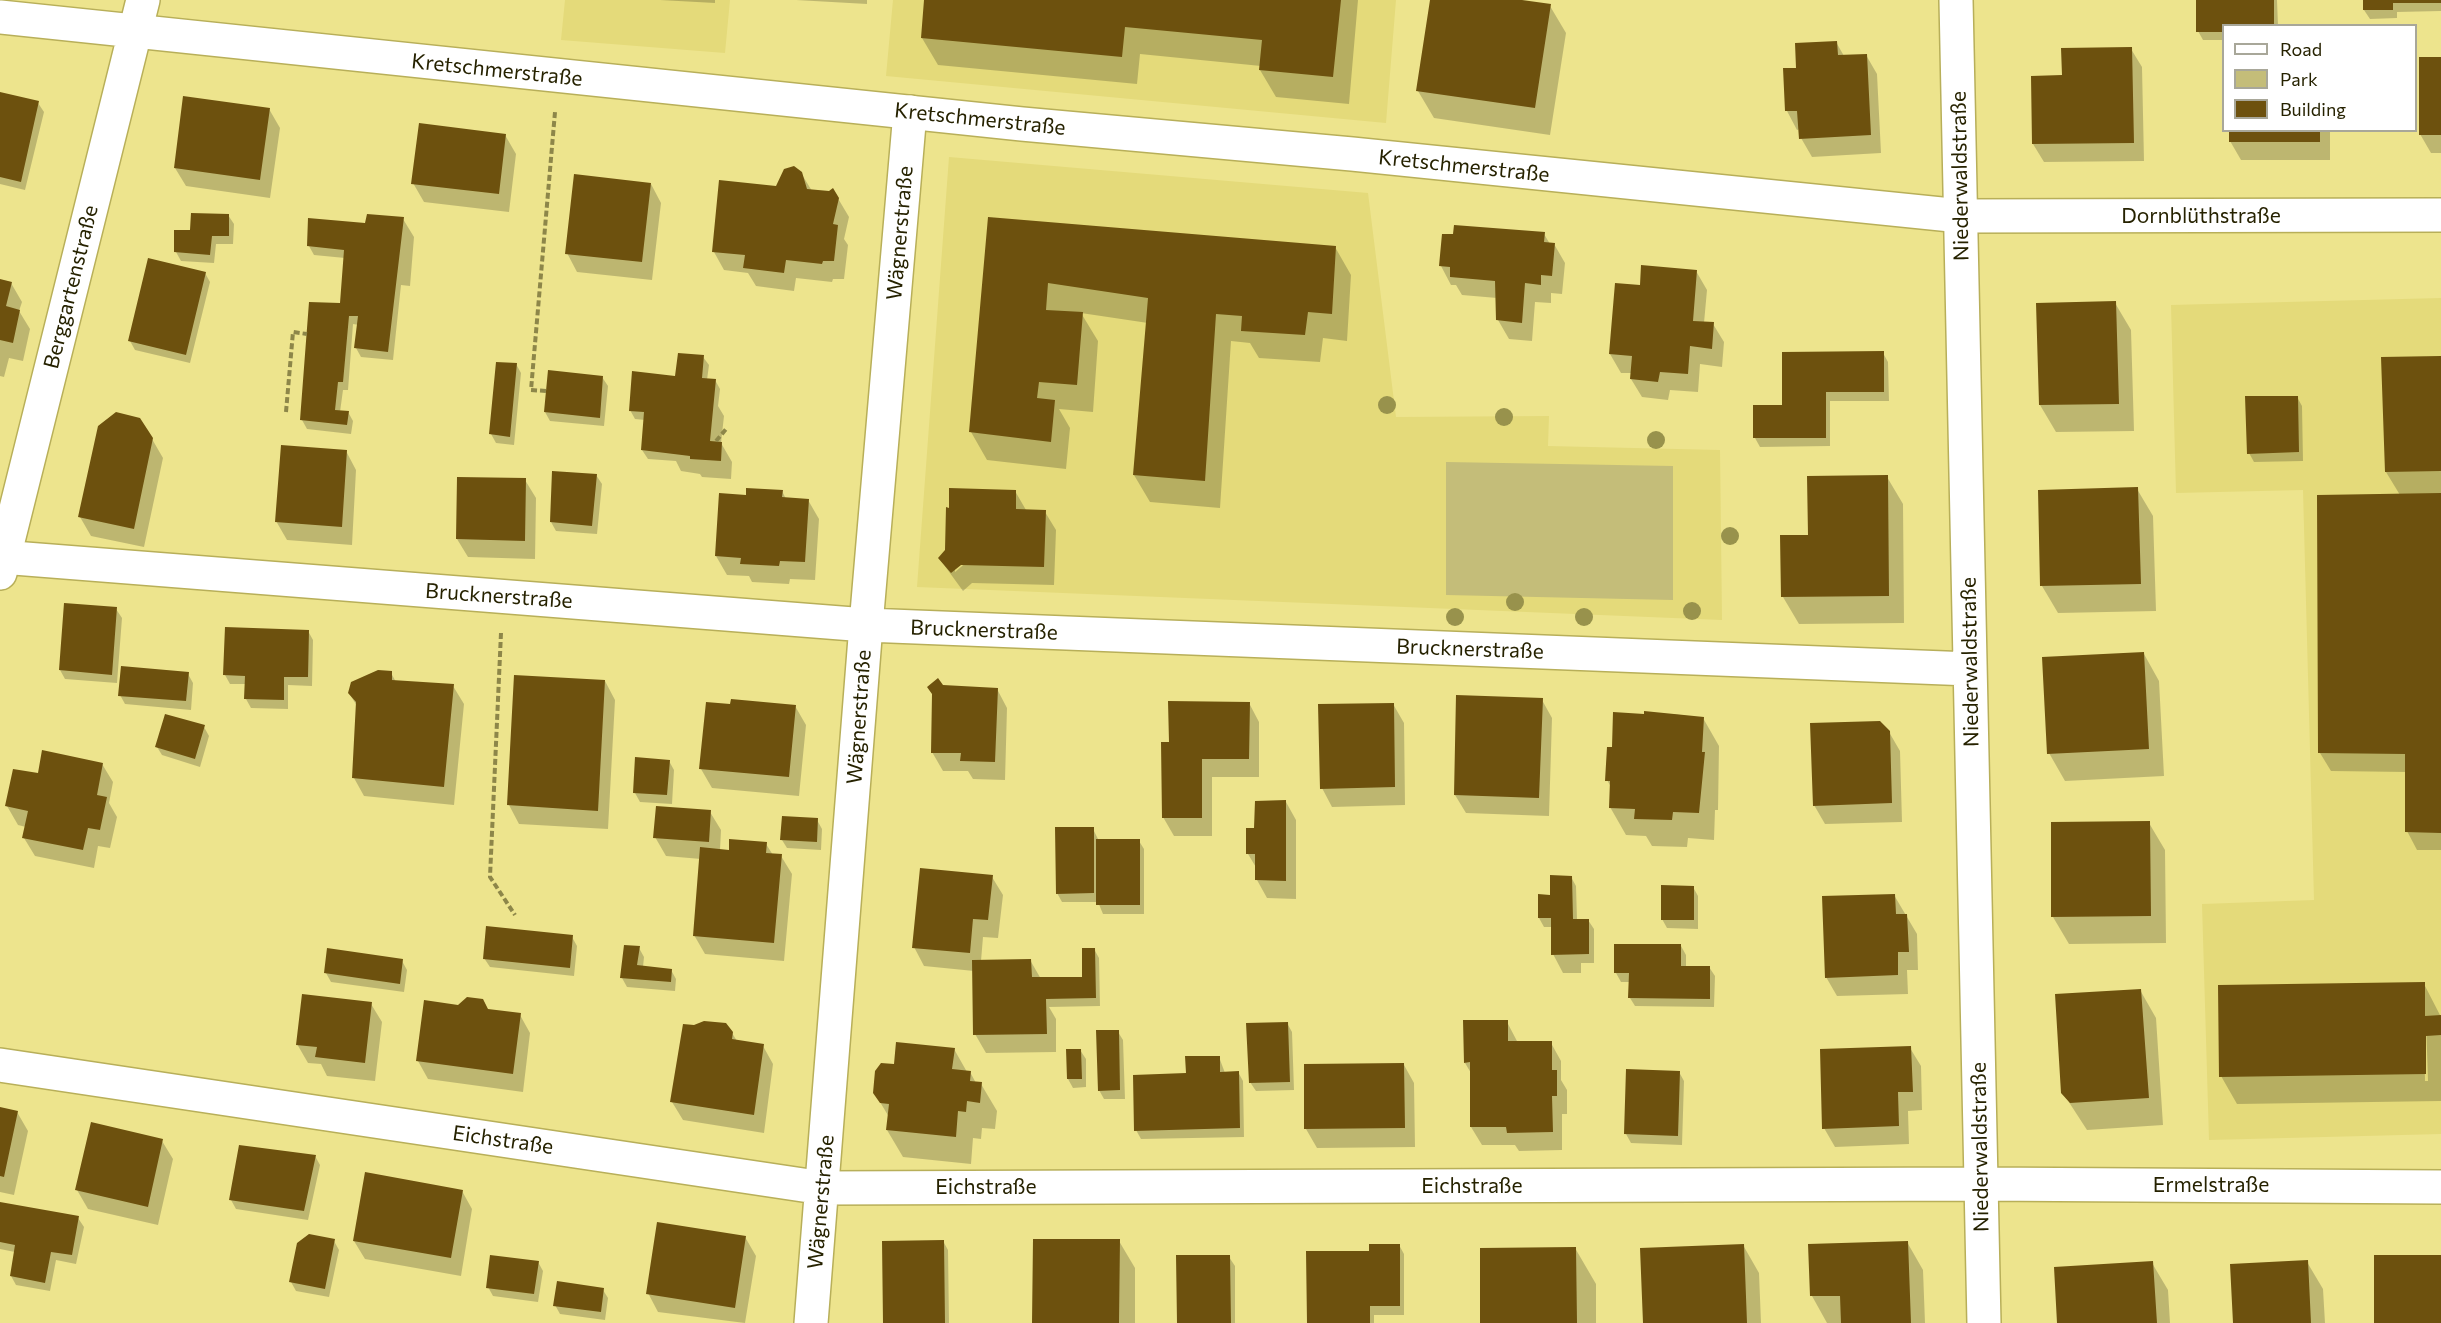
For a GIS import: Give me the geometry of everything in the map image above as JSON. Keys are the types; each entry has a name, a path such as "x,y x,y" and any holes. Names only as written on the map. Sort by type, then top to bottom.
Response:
{"street":[{"name":"Berggartenstraße","path":"1,563 143,0"},
{"name":"Niederwaldstraße","path":"1956,0 1984,1323"},
{"name":"Kretschmerstraße","path":"0,17 910,112 1960,216"},
{"name":"Wägnerstraße","path":"811,1323 866,625 910,112"},
{"name":"Dornblüthstraße","path":"1960,216 2441,215"},
{"name":"Brucknerstraße","path":"1,563 866,625 1970,669"},
{"name":"Eichstraße","path":"0,1065 823,1188 1981,1184"},
{"name":"Ermelstraße","path":"1981,1184 2441,1187"}],"path":[{"path":"546,391 531,390 555,112"},
{"path":"286,412 293,332 307,334"},
{"path":"716,441 727,428"},
{"path":"501,630 490,877 514,915"}],"shaded area":[{"path":"565,0 730,0 725,53 561,40"},
{"path":"893,0 1396,0 1386,123 886,76"},
{"path":"949,157 1368,193 1396,417 1549,416 1548,446 1720,450 1722,620 917,587"},
{"path":"2441,298 2441,1134 2209,1140 2202,904 2314,900 2303,490 2176,493 2171,305"}],"green space":[{"path":"1446,462 1673,466 1673,600 1446,595"}],"building":[{"path":"924,0 1341,0 1333,77 1259,70 1262,40 1125,27 1122,57 921,38"},
{"path":"1430,0 1522,0 1551,4 1535,108 1416,91"},
{"path":"2196,0 2274,0 2274,24 2222,24 2222,32 2196,32"},
{"path":"2363,0 2441,0 2441,3 2393,3 2393,10 2363,10"},
{"path":"1837,41 1838,55 1867,54 1871,135 1799,139 1797,111 1785,111 1783,68 1796,68 1795,43"},
{"path":"2132,47 2134,143 2032,144 2031,76 2062,75 2061,48"},
{"path":"2419,57 2441,57 2441,135 2419,135"},
{"path":"0,92 39,101 21,182 0,177"},
{"path":"183,96 270,108 260,180 174,168"},
{"path":"419,123 506,134 499,194 411,184"},
{"path":"2229,132 2320,132 2320,142 2229,142"},
{"path":"794,166 802,172 807,189 829,191 833,188 839,198 833,224 838,225 834,261 823,261 822,264 786,260 784,273 743,268 745,255 712,252 719,180 776,186 784,169"},
{"path":"574,174 651,183 642,262 565,254"},
{"path":"191,213 229,214 229,236 212,236 210,255 174,252 174,230 190,230"},
{"path":"367,214 404,217 388,352 354,348 358,316 349,316 343,382 338,382 335,410 349,411 347,425 300,420 309,302 340,303 344,250 307,246 308,218 365,223"},
{"path":"988,217 1336,246 1332,314 1308,312 1305,335 1241,331 1242,316 1216,314 1205,481 1133,475 1148,298 1048,283 1046,310 1083,312 1077,385 1039,382 1037,398 1055,400 1051,442 969,432"},
{"path":"1454,225 1545,232 1544,242 1555,243 1552,276 1541,275 1541,285 1525,283 1522,323 1496,320 1495,281 1450,277 1450,267 1439,266 1442,234 1453,234"},
{"path":"148,258 206,272 186,355 128,341"},
{"path":"1641,265 1697,270 1693,321 1714,322 1712,349 1690,346 1688,374 1660,372 1658,382 1630,379 1632,356 1609,354 1615,283 1640,285"},
{"path":"0,279 12,282 6,306 20,310 13,343 0,340"},
{"path":"2116,301 2119,404 2039,405 2036,303"},
{"path":"1884,351 1884,392 1826,392 1826,438 1753,438 1753,405 1782,405 1782,352"},
{"path":"678,353 704,355 702,378 716,379 710,441 722,442 721,461 690,459 690,456 641,450 644,412 629,411 632,371 675,376"},
{"path":"2441,356 2441,471 2385,472 2381,357"},
{"path":"496,362 517,363 510,437 489,434"},
{"path":"548,370 603,376 600,418 544,412"},
{"path":"2245,396 2298,396 2299,452 2247,454"},
{"path":"116,412 140,418 153,438 134,529 78,517 98,426"},
{"path":"281,445 347,450 342,527 275,522"},
{"path":"552,471 597,474 592,526 550,522"},
{"path":"1888,475 1889,596 1781,597 1780,535 1808,535 1807,476"},
{"path":"457,477 526,478 525,541 456,539"},
{"path":"2138,487 2141,584 2040,586 2038,490"},
{"path":"746,488 783,490 782,497 809,499 805,562 780,561 779,566 740,564 741,558 715,556 719,493 746,495"},
{"path":"949,488 1016,490 1016,509 1046,510 1044,567 961,565 951,573 938,558 945,550"},
{"path":"2441,493 2441,833 2405,832 2405,754 2318,753 2317,495"},
{"path":"64,603 117,607 112,675 59,670"},
{"path":"225,627 309,630 308,677 284,677 284,700 244,699 245,676 223,675"},
{"path":"2144,652 2149,749 2047,754 2042,657"},
{"path":"121,666 189,672 186,701 118,696"},
{"path":"378,670 392,671 392,680 454,684 444,787 352,778 356,702 348,693 351,682"},
{"path":"514,675 605,680 598,811 507,805"},
{"path":"938,678 943,685 998,688 995,762 960,761 961,753 931,753 932,694 927,687"},
{"path":"1456,695 1543,698 1539,798 1454,795"},
{"path":"731,699 796,705 789,777 699,769 706,702 730,704"},
{"path":"1168,701 1250,702 1249,759 1202,759 1202,818 1162,818 1161,742 1169,742"},
{"path":"1394,703 1395,787 1320,789 1318,704"},
{"path":"1644,711 1704,717 1702,752 1705,752 1699,813 1673,812 1672,820 1634,819 1635,809 1609,808 1610,781 1605,781 1607,747 1612,747 1613,712 1644,714"},
{"path":"165,714 205,725 195,759 155,747"},
{"path":"1880,721 1890,731 1892,803 1813,806 1810,723"},
{"path":"42,750 103,763 97,795 107,797 100,830 88,828 83,850 22,838 28,811 5,806 13,769 38,773"},
{"path":"635,757 670,760 667,795 633,793"},
{"path":"1286,800 1286,881 1255,880 1255,854 1246,854 1246,828 1254,828 1255,801"},
{"path":"656,806 711,810 709,842 653,838"},
{"path":"782,816 818,818 817,842 780,840"},
{"path":"2150,821 2151,916 2051,917 2051,822"},
{"path":"1055,827 1094,827 1094,893 1056,894"},
{"path":"729,839 767,842 766,853 782,854 774,943 693,936 700,847 729,850"},
{"path":"1096,839 1140,839 1140,905 1096,905"},
{"path":"920,868 993,875 988,920 973,919 970,953 912,948"},
{"path":"1550,875 1572,876 1573,919 1589,919 1589,954 1551,955 1551,918 1538,918 1538,894 1550,895"},
{"path":"1661,885 1694,886 1694,920 1661,920"},
{"path":"1895,894 1896,914 1907,914 1909,952 1898,952 1898,975 1825,978 1822,896"},
{"path":"486,926 573,935 570,968 483,959"},
{"path":"1614,944 1681,944 1681,966 1710,966 1710,999 1628,998 1629,973 1614,973"},
{"path":"624,945 640,946 637,965 672,969 671,982 620,978"},
{"path":"327,948 403,959 400,984 324,973"},
{"path":"1082,948 1095,948 1096,998 1046,999 1047,1034 973,1035 972,960 1031,959 1032,977 1082,977"},
{"path":"2425,982 2425,1016 2441,1015 2441,1035 2426,1036 2426,1074 2219,1077 2218,985"},
{"path":"2141,989 2149,1098 2070,1103 2061,1093 2055,994"},
{"path":"302,994 372,1002 365,1063 315,1057 317,1047 296,1045"},
{"path":"467,997 483,999 488,1009 521,1013 513,1074 416,1061 424,1000 458,1005"},
{"path":"1463,1020 1508,1020 1508,1041 1552,1041 1552,1070 1557,1070 1557,1096 1552,1096 1553,1132 1507,1133 1506,1127 1470,1127 1470,1062 1464,1063"},
{"path":"704,1021 726,1023 733,1032 732,1039 764,1044 754,1115 670,1102 683,1024 694,1025"},
{"path":"1288,1022 1290,1082 1249,1083 1246,1023"},
{"path":"1096,1030 1119,1030 1120,1090 1098,1091"},
{"path":"896,1042 955,1048 952,1069 971,1071 970,1081 982,1082 980,1103 967,1101 966,1112 958,1111 956,1137 886,1130 889,1104 880,1103 873,1093 875,1071 881,1063 894,1064"},
{"path":"1911,1046 1913,1092 1898,1092 1899,1126 1822,1129 1820,1049"},
{"path":"1066,1049 1081,1049 1082,1079 1067,1079"},
{"path":"1185,1056 1220,1056 1220,1072 1239,1071 1240,1128 1134,1131 1133,1075 1186,1073"},
{"path":"1404,1063 1405,1128 1304,1129 1304,1064"},
{"path":"1626,1069 1680,1071 1678,1136 1624,1134"},
{"path":"0,1107 18,1111 4,1177 0,1176"},
{"path":"91,1122 163,1139 148,1207 75,1190"},
{"path":"239,1145 316,1155 304,1211 229,1200"},
{"path":"365,1172 463,1190 451,1258 353,1241"},
{"path":"0,1202 79,1216 72,1255 51,1252 45,1283 10,1276 15,1245 0,1242"},
{"path":"657,1222 746,1236 735,1308 646,1294"},
{"path":"309,1234 335,1239 325,1289 289,1282 297,1243"},
{"path":"1033,1239 1120,1239 1119,1323 1032,1323"},
{"path":"944,1240 945,1323 883,1323 882,1241"},
{"path":"1908,1241 1911,1323 1841,1323 1840,1296 1810,1296 1808,1244"},
{"path":"1369,1244 1400,1244 1400,1306 1370,1306 1370,1323 1307,1323 1306,1251 1369,1251"},
{"path":"1744,1244 1747,1323 1643,1323 1640,1248"},
{"path":"1576,1247 1577,1323 1480,1323 1480,1248"},
{"path":"490,1255 539,1261 534,1294 486,1288"},
{"path":"1176,1255 1230,1255 1231,1323 1177,1323"},
{"path":"2374,1255 2441,1255 2441,1323 2374,1323"},
{"path":"2308,1260 2311,1323 2233,1323 2230,1264"},
{"path":"2153,1261 2157,1323 2057,1323 2054,1267"},
{"path":"557,1281 604,1288 601,1312 553,1306"}]}
